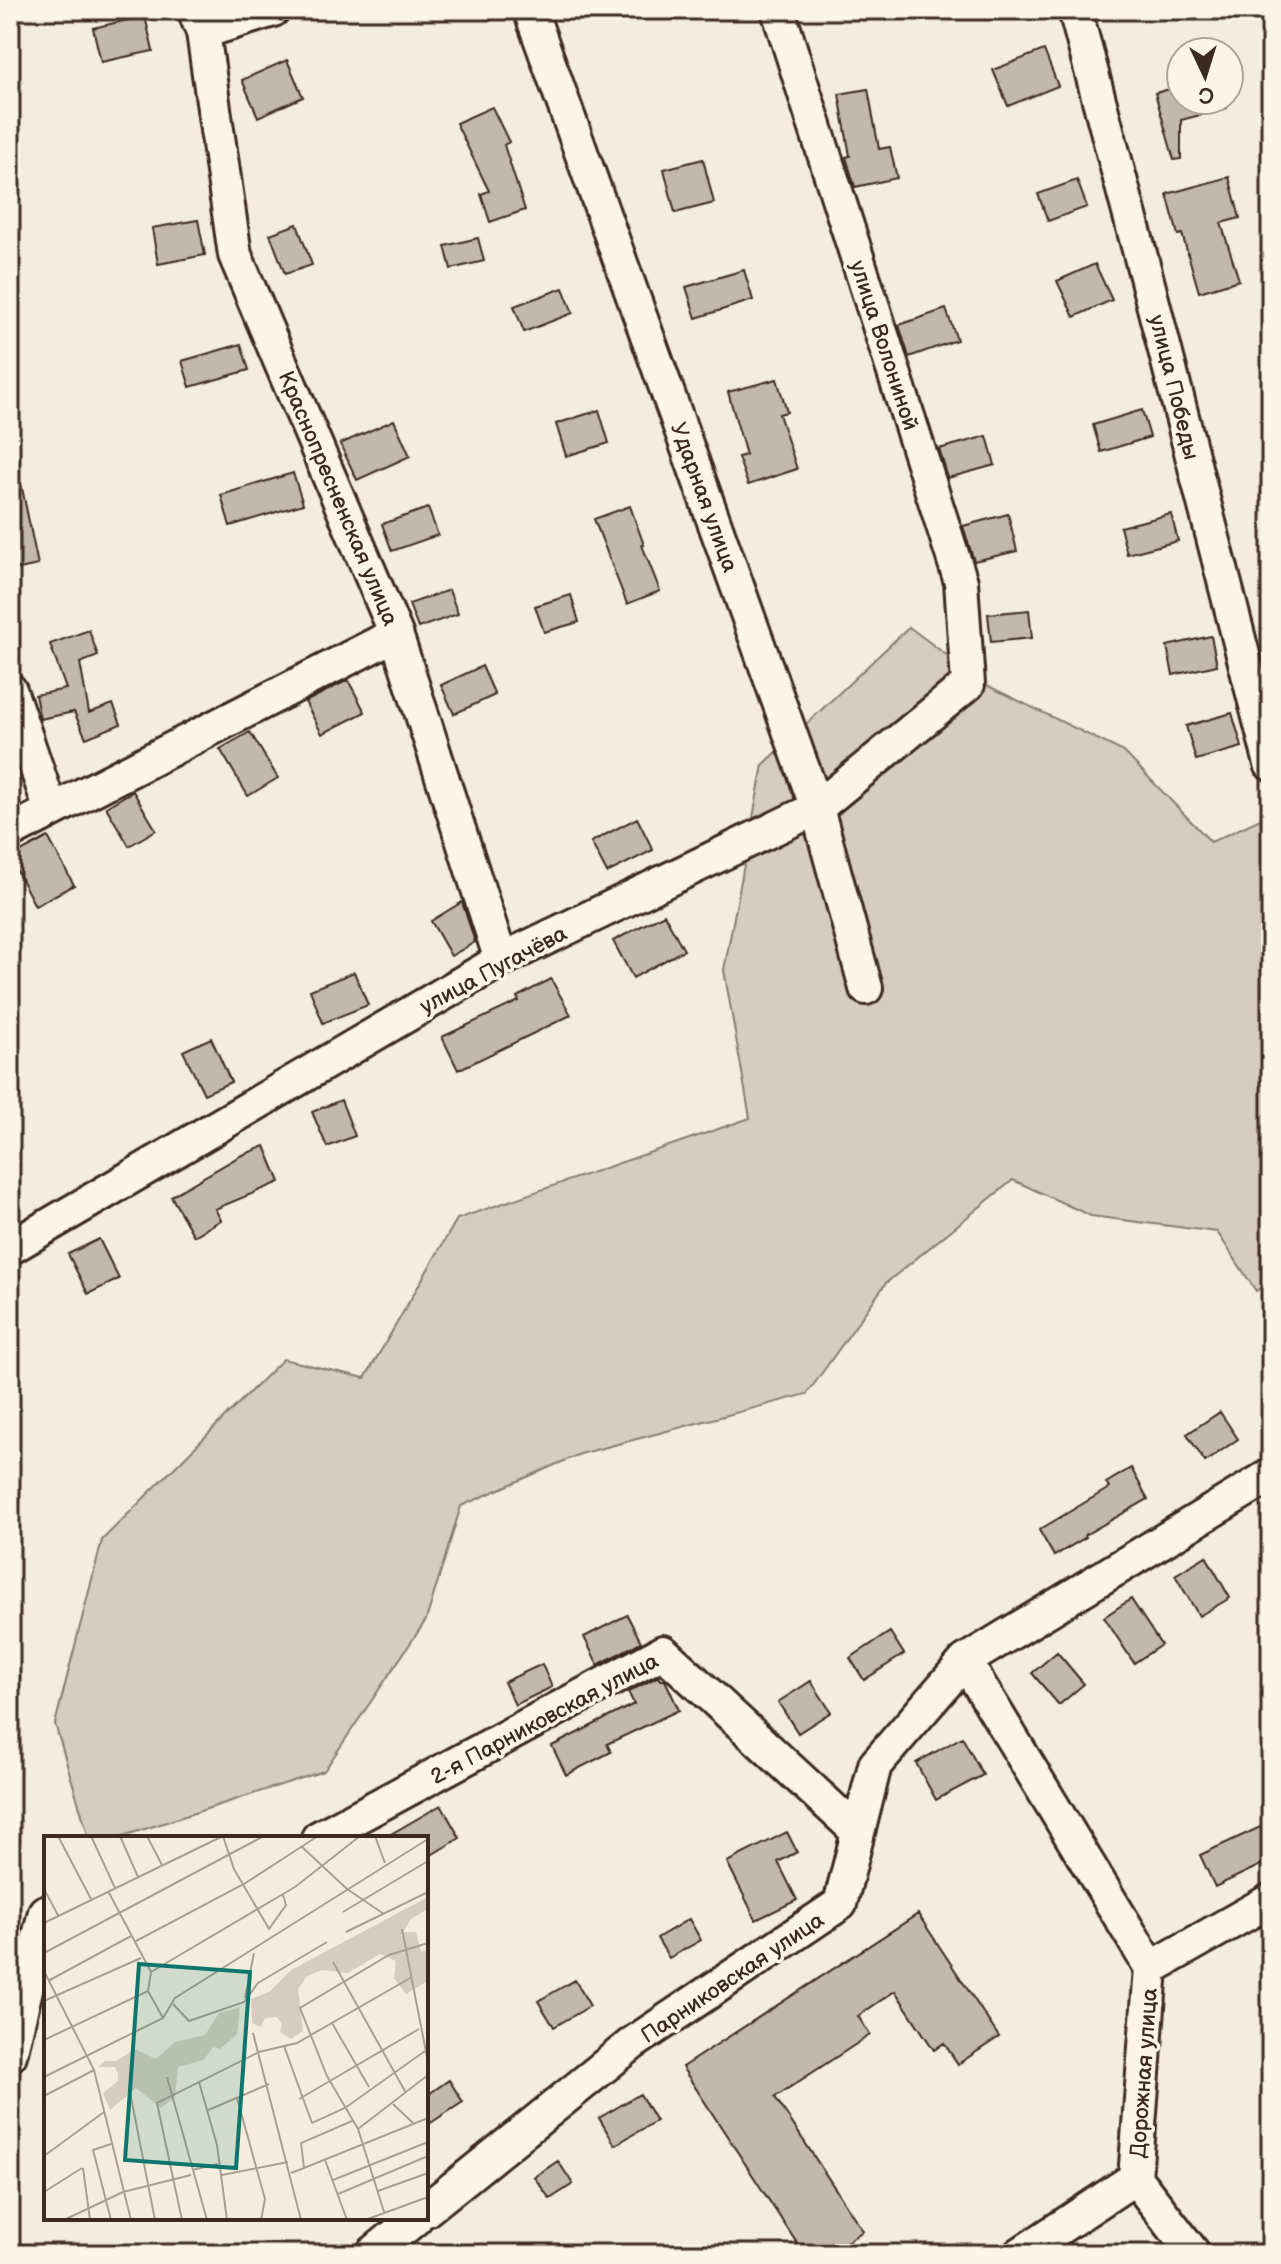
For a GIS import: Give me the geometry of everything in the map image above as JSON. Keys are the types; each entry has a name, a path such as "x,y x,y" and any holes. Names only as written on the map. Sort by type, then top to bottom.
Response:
{"street":[{"path":"198,21 273,10"},
{"name":"Ударная улица","path":"530,10 817,808 866,988"},
{"name":"улица Волониной","path":"778,10 961,582 968,684"},
{"name":"улица Победы","path":"1075,10 1271,764"},
{"name":"Краснопресненская улица","path":"198,21 235,255 396,634 501,960"},
{"path":"10,832 396,634"},
{"name":"улица Пугачёва","path":"10,1248 501,960 817,808 968,684"},
{"path":"10,690 51,811"},
{"name":"Парниковская улица","path":"428,2208 633,2043 840,1904 875,1765 965,1661 1271,1475"},
{"name":"2-я Парниковская улица","path":"322,1836 663,1652 858,1832"},
{"path":"965,1661 1151,1968"},
{"name":"Дорожная улица","path":"1020,2254 1135,2178 1151,1968 1271,1900"},
{"path":"10,1968 44,1914"},
{"path":"10,2055 44,1916"},
{"path":"1135,2178 1194,2254"},
{"path":"372,2254 414,2220"}],"shaded area":[{"path":"909,627 988,686 1124,752 1211,842 1271,814 1271,1280 1256,1291 1217,1232 1091,1216 1013,1180 886,1283 807,1394 580,1454 461,1506 426,1620 324,1771 123,1836 88,1836 55,1724 102,1540 283,1359 365,1378 457,1219 750,1118 724,970 763,765"}],"building":[{"path":"145,16 153,51 101,62 93,28"},
{"path":"1044,50 1058,86 1008,106 993,70"},
{"path":"287,60 303,97 258,117 242,80"},
{"path":"868,89 879,149 890,147 897,178 855,187 846,157 850,156 839,94"},
{"path":"1165,90 1165,116 1196,116 1181,120 1181,159 1174,160 1155,93"},
{"path":"492,107 509,142 504,145 525,210 490,222 481,194 489,191 456,123"},
{"path":"703,159 714,203 675,213 664,169"},
{"path":"1229,177 1240,218 1221,223 1239,280 1199,292 1167,194"},
{"path":"1077,180 1087,207 1048,221 1038,194"},
{"path":"198,220 205,255 158,264 152,228"},
{"path":"297,224 312,265 285,274 270,234"},
{"path":"478,238 484,261 451,269 445,246"},
{"path":"1095,264 1112,300 1074,317 1057,281"},
{"path":"744,270 753,300 696,318 686,287"},
{"path":"563,288 573,313 524,332 514,306"},
{"path":"946,309 957,340 909,357 899,325"},
{"path":"241,344 249,370 190,387 182,361"},
{"path":"777,379 787,412 779,414 797,469 748,485 738,457 746,455 728,392"},
{"path":"599,410 609,443 566,456 556,424"},
{"path":"1142,410 1150,437 1101,452 1093,425"},
{"path":"394,420 410,456 357,480 340,444"},
{"path":"987,436 995,465 948,478 939,449"},
{"path":"293,473 303,504 230,526 221,495"},
{"path":"21,483 38,565 10,571 10,484"},
{"path":"630,506 660,591 627,604 594,519"},
{"path":"428,508 438,535 392,551 382,524"},
{"path":"1008,514 1017,551 974,561 963,526"},
{"path":"1171,514 1178,541 1127,554 1120,527"},
{"path":"449,590 458,614 418,628 409,604"},
{"path":"571,595 579,622 544,632 535,606"},
{"path":"1029,610 1032,638 991,642 988,614"},
{"path":"89,630 98,656 80,663 89,713 113,704 121,724 86,738 74,712 40,719 35,695 66,689 50,644"},
{"path":"1211,636 1217,665 1173,675 1167,646"},
{"path":"482,666 495,695 454,714 441,685"},
{"path":"348,680 365,712 322,734 305,702"},
{"path":"1232,713 1242,747 1196,760 1186,726"},
{"path":"250,732 278,778 248,796 220,749"},
{"path":"133,791 156,830 129,846 106,807"},
{"path":"637,818 653,850 607,873 591,842"},
{"path":"48,837 74,885 35,906 10,858"},
{"path":"462,902 475,942 451,956 431,921"},
{"path":"664,914 684,950 633,978 613,941"},
{"path":"354,972 368,1005 323,1023 310,990"},
{"path":"551,979 571,1015 458,1070 442,1037 519,1001 517,997"},
{"path":"211,1038 231,1082 204,1094 183,1051"},
{"path":"341,1100 355,1136 327,1147 312,1112"},
{"path":"265,1146 280,1182 215,1209 221,1220 194,1236 171,1196 240,1156"},
{"path":"99,1239 119,1279 88,1294 68,1254"},
{"path":"1220,1412 1238,1439 1205,1462 1187,1434"},
{"path":"1131,1468 1148,1499 1054,1556 1039,1530 1109,1488 1106,1483"},
{"path":"1206,1556 1230,1598 1199,1616 1175,1575"},
{"path":"1131,1599 1161,1645 1134,1663 1104,1617"},
{"path":"627,1615 641,1642 598,1665 584,1637"},
{"path":"890,1632 904,1654 864,1680 850,1658"},
{"path":"1057,1652 1084,1684 1059,1705 1032,1673"},
{"path":"542,1664 552,1687 515,1705 504,1682"},
{"path":"659,1676 665,1680 679,1710 607,1744 611,1752 566,1775 552,1746 634,1704 628,1692"},
{"path":"811,1681 831,1712 798,1733 778,1702"},
{"path":"962,1737 983,1775 936,1800 916,1763"},
{"path":"441,1805 460,1838 428,1857 428,1836 387,1836"},
{"path":"1271,1822 1271,1860 1215,1887 1200,1855"},
{"path":"787,1832 797,1852 778,1862 797,1900 756,1920 727,1862"},
{"path":"918,1914 999,2037 958,2064 944,2043 934,2050 895,1991 858,2016 870,2035 775,2097 863,2231 828,2254 804,2254 682,2067"},
{"path":"689,1919 701,1940 669,1958 657,1938"},
{"path":"575,1980 590,2006 554,2027 538,2001"},
{"path":"449,2080 463,2102 428,2125 428,2095"},
{"path":"640,2094 656,2121 615,2145 599,2118"},
{"path":"558,2161 573,2184 550,2199 534,2177"}]}
